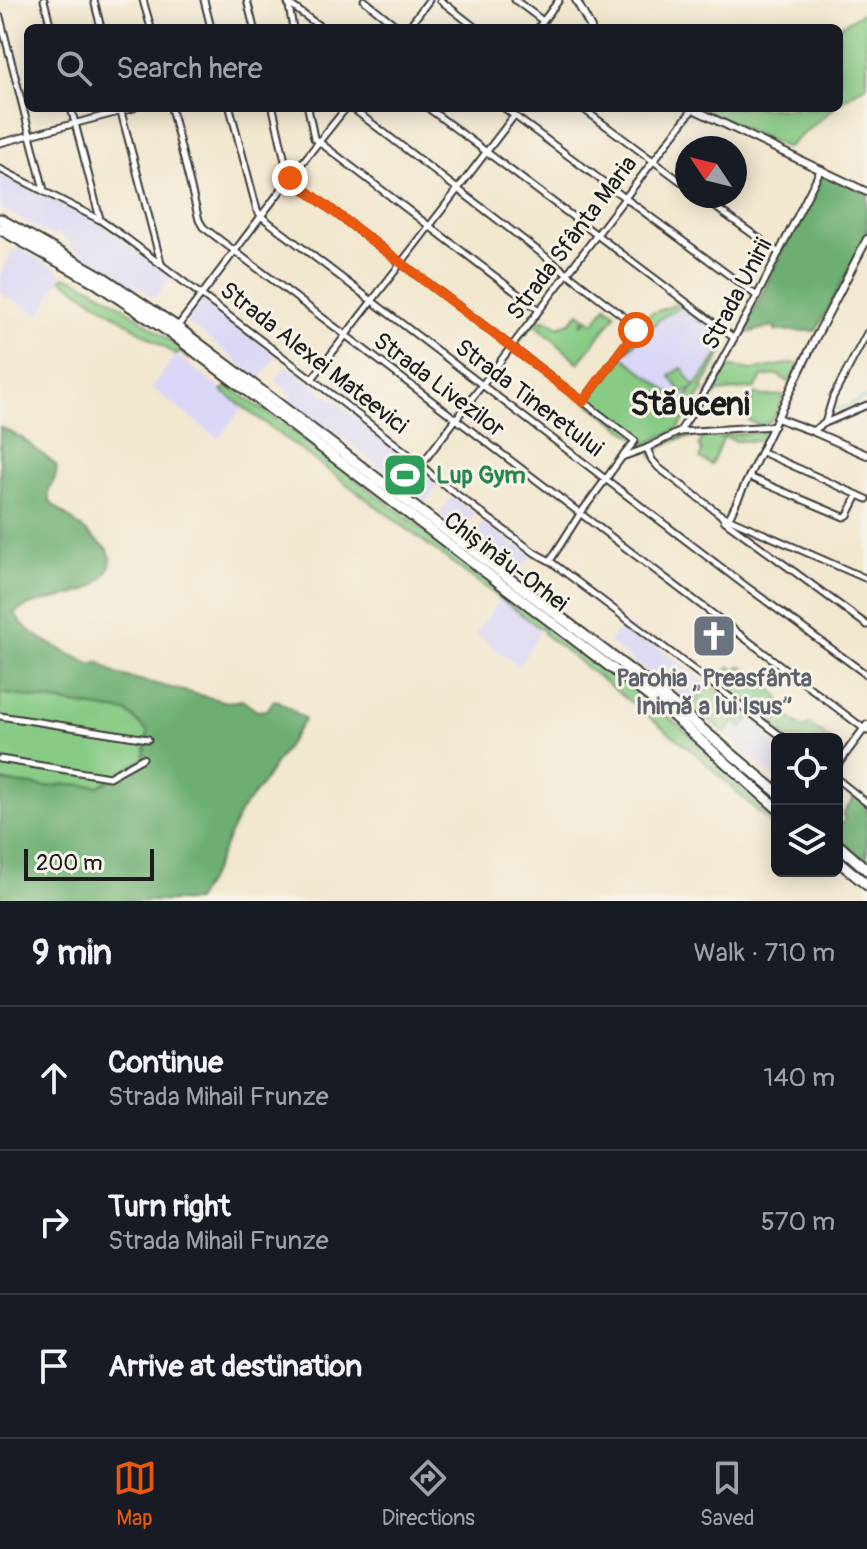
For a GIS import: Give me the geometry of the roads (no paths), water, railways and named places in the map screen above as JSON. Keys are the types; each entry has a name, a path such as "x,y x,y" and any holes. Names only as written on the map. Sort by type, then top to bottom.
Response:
{"highway":[{"name":"Chișinău-Orhei","path":"0,219 103,277 177,327 646,682 771,787"},
{"name":"Chișinău-Orhei","path":"0,229 93,281 172,334 663,707 774,805"},
{"path":"843,849 867,870"},
{"path":"843,865 867,885"}],"street":[{"path":"44,0 50,24"},
{"path":"94,0 100,24"},
{"path":"143,0 150,24"},
{"path":"204,0 210,24"},
{"path":"247,0 253,24"},
{"path":"364,0 394,24"},
{"path":"411,24 429,0"},
{"path":"440,0 471,24"},
{"path":"515,0 543,21"},
{"path":"541,24 559,0"},
{"path":"576,0 589,24"},
{"path":"288,1 292,24"},
{"path":"288,1 317,24"},
{"path":"0,17 24,108"},
{"path":"25,112 45,191"},
{"path":"72,112 100,220"},
{"path":"0,143 114,112"},
{"path":"122,112 161,264"},
{"name":"Strada Livezilor","path":"172,112 200,224 455,420 866,728"},
{"path":"231,112 256,206 262,217"},
{"path":"274,112 290,178 635,441 580,514 550,561"},
{"path":"309,112 314,138 539,310"},
{"path":"177,327 290,178 345,112"},
{"path":"354,112 634,324 636,328 583,402"},
{"path":"433,112 734,338"},
{"path":"509,112 757,296"},
{"path":"587,112 675,177"},
{"name":"Strada Sfânta Maria","path":"421,465 689,112"},
{"path":"700,112 867,192"},
{"path":"312,379 514,116"},
{"name":"Strada Alexei Mateevici","path":"0,169 100,220 161,264 535,553 550,561 777,733"},
{"name":"Strada Unirii","path":"679,432 694,411 757,296 821,169"},
{"path":"717,208 779,253"},
{"name":"Strada Tineretului","path":"262,217 867,675"},
{"path":"729,518 780,408 867,239"},
{"path":"825,423 833,397 867,333"},
{"path":"812,431 867,405"},
{"path":"622,457 679,432 776,422 812,431 867,455"},
{"path":"647,448 659,468 721,515 867,579"},
{"path":"762,452 867,499"},
{"path":"749,477 844,517 858,495"},
{"path":"721,515 867,625"},
{"path":"0,716 148,739"},
{"path":"843,757 866,728"},
{"path":"0,759 109,777 143,758"},
{"path":"843,784 867,803"}],"waterway":[{"path":"833,409 867,398"}],"place":[{"name":"Lup Gym","path":"405,475"},
{"name":"Parohia „Preasfânta Inimă a lui Isus”","path":"714,636"}],"district":[{"name":"Stăuceni","path":"690,405"}]}
